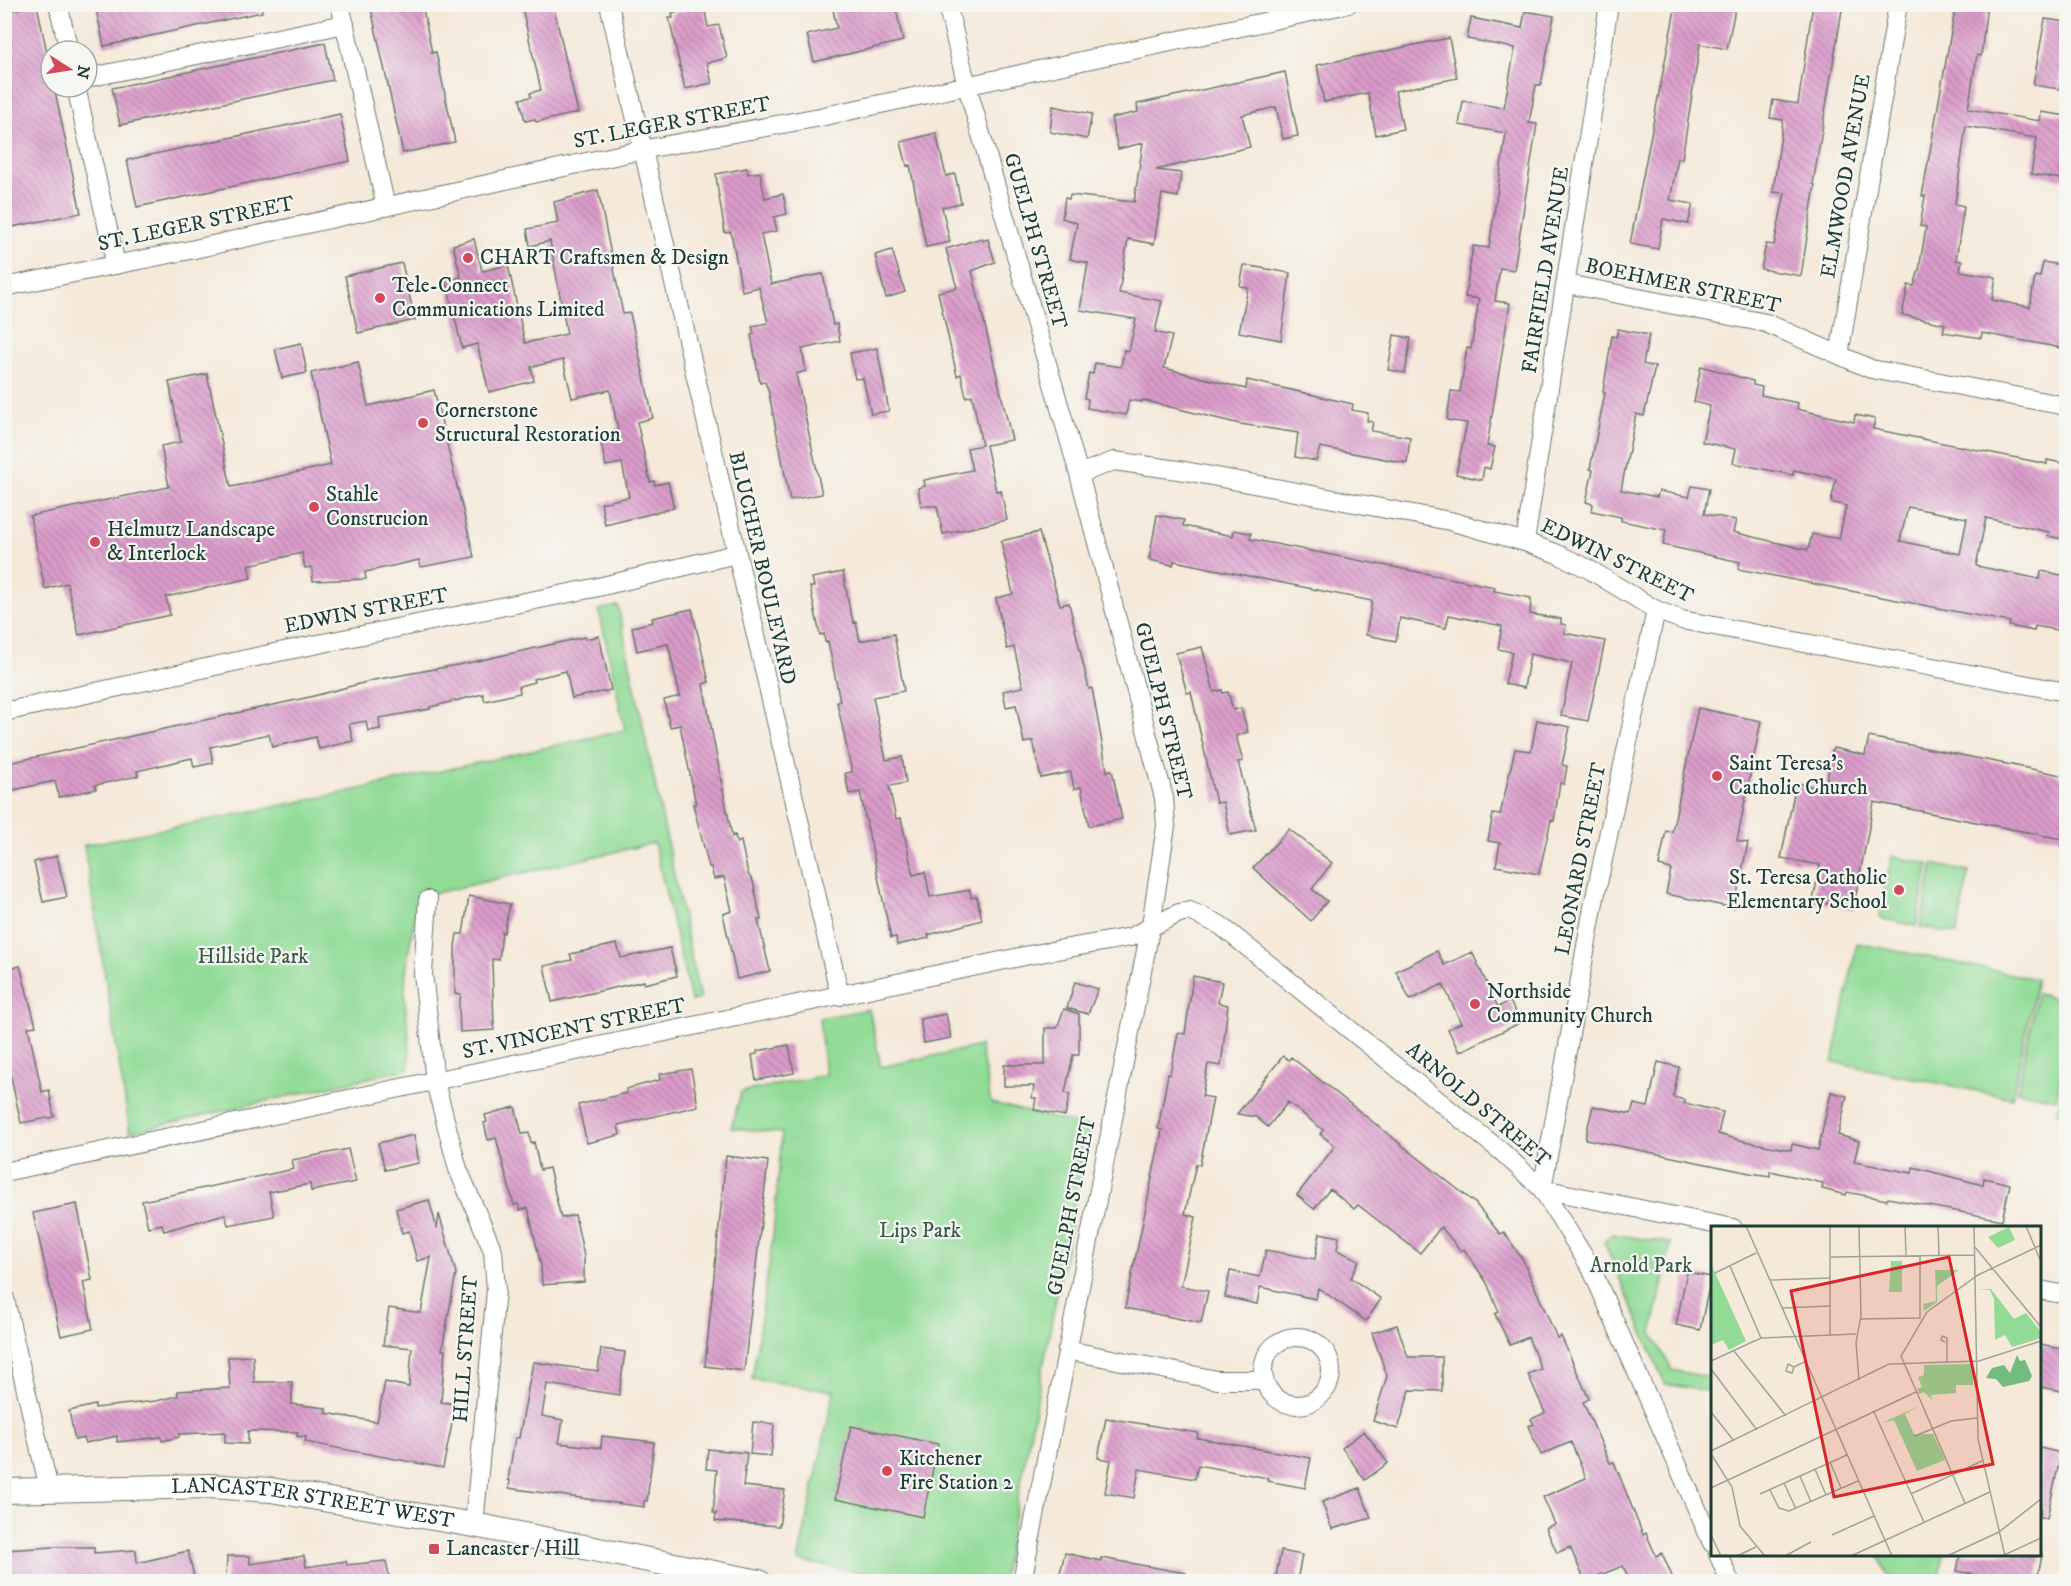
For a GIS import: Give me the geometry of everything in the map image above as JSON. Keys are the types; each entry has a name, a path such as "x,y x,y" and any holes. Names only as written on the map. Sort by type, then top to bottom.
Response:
{"main road":[{"name":"LANCASTER STREET WEST","path":"4,1491 239,1487 474,1525 759,1581"}],"street":[{"path":"58,4 66,39"},
{"path":"340,4 386,207"},
{"name":"BLUCHER BOULEVARD","path":"609,4 641,150 840,996"},
{"name":"GUELPH STREET","path":"947,4 967,86 1079,474 1164,798 1166,826 1151,926 1022,1581"},
{"name":"ST. LEGER STREET","path":"4,287 386,207 641,150 967,86 1348,4"},
{"name":"FAIRFIELD AVENUE","path":"1526,542 1609,4"},
{"name":"ELMWOOD AVENUE","path":"1839,355 1898,4"},
{"path":"99,75 345,24"},
{"path":"79,99 116,265"},
{"name":"BOEHMER STREET","path":"1567,284 1766,323 1871,369 2067,406"},
{"name":"EDWIN STREET","path":"1079,474 1114,461 1185,471 1450,521 1526,542 1587,568 1656,610 1704,625 2067,692"},
{"name":"EDWIN STREET","path":"4,712 279,652 594,588 736,554"},
{"name":"LEONARD STREET","path":"1542,1189 1594,902 1656,610"},
{"name":"HILL STREET","path":"428,900 423,973 435,1082 458,1169 488,1236 495,1269 496,1290 474,1525"},
{"name":"ARNOLD STREET","path":"1151,926 1190,910 1220,925 1502,1152 1542,1189 1591,1268 1711,1538"},
{"name":"ST. VINCENT STREET","path":"4,1172 1029,955 1131,938 1151,926"},
{"path":"1542,1189 1728,1226"},
{"path":"2041,1290 2067,1295"},
{"path":"4,1295 49,1489"},
{"path":"1067,1350 1217,1380 1264,1380"},
{"path":"1719,1556 1730,1581"}],"green space":[{"name":"Hillside Park","path":"618,606 700,999 691,1001 654,843 418,897 405,982 410,1050 408,1069 130,1132 84,845 333,795 625,730 599,610"},
{"path":"1892,856 1929,864 1916,926 1879,918"},
{"path":"1933,864 1969,872 1957,934 1920,927"},
{"path":"1857,943 2037,979 2012,1098 1833,1062"},
{"path":"2037,994 2066,1000 2066,1050 2056,1099 2017,1091"},
{"name":"Lips Park","path":"869,1009 881,1067 980,1046 991,1103 1089,1127 1002,1581 906,1581 798,1561 834,1391 752,1379 773,1236 782,1133 731,1128 741,1092 825,1075 819,1018"},
{"path":"2066,1073 2066,1115 2058,1113"},
{"name":"Arnold Park","path":"1612,1234 1671,1243 1652,1333 1672,1370 1711,1378 1711,1392 1665,1384 1604,1242"},
{"path":"1879,1556 1944,1556 1939,1581 1890,1581"}],"building":[{"path":"118,4 261,4 262,12 104,46 96,9"},
{"path":"370,4 422,4 432,53 436,52 455,142 403,153"},
{"path":"521,4 553,4 578,113 536,122 535,119 525,121 520,99 531,97 530,93 541,90"},
{"path":"855,4 895,4 903,41 814,62 807,35 837,28 833,10"},
{"path":"1676,4 1736,4 1727,49 1700,44 1682,159 1678,158 1670,200 1693,204 1688,224 1663,219 1658,249 1630,244"},
{"path":"1813,4 1843,4 1813,184 1815,185 1801,276 1761,269 1766,244 1774,245 1785,193 1773,192 1783,120 1770,118 1773,100 1798,104"},
{"path":"1956,4 1987,4 1981,56 1977,55 1968,109 2040,121 2041,112 2067,116 2067,180 2031,174 2037,138 1966,126 1955,204 1964,206 1956,260 1962,261 1960,271 1996,277 1992,300 2030,307 2035,276 2040,277 2043,262 2067,266 2067,349 1982,333 1981,338 1943,332 1945,324 1902,315 1908,285 1914,286 1919,270 1926,227 1920,226 1925,196 1922,196"},
{"path":"37,5 44,39 39,39 39,99 57,99 81,213 7,228 4,214 4,12"},
{"path":"704,6 708,27 719,25 727,58 707,63 712,83 685,89 669,18 673,18 672,13"},
{"path":"1525,11 1554,16 1541,85 1536,85 1529,123 1537,124 1514,270 1500,268 1495,301 1510,303 1487,446 1495,447 1490,469 1484,467 1482,480 1456,474 1467,423 1447,420 1451,391 1460,392 1467,348 1471,349 1479,299 1465,297 1473,246 1489,248 1506,133 1459,125 1463,101 1504,108 1515,48 1467,39 1471,18 1522,28"},
{"path":"2045,19 2067,22 2067,44 2059,89 2033,85"},
{"path":"1449,38 1457,78 1395,91 1403,129 1376,135 1368,93 1324,102 1317,65"},
{"path":"325,43 333,80 120,125 112,88"},
{"path":"1285,72 1298,136 1283,139 1276,107 1242,115 1250,147 1156,170 1181,173 1178,197 1162,194 1154,244 1128,239 1119,293 1162,301 1155,332 1172,336 1164,368 1246,389 1247,380 1353,404 1352,410 1368,413 1367,421 1373,422 1371,431 1410,437 1407,463 1320,447 1316,461 1295,457 1298,433 1240,424 1142,400 1142,402 1129,400 1126,415 1087,408 1088,399 1084,398 1089,373 1093,374 1095,363 1121,367 1124,350 1129,351 1136,319 1080,310 1088,263 1070,259 1077,223 1062,218 1065,198 1069,199 1070,195 1134,202 1143,143 1118,149 1111,118 1138,112 1137,104"},
{"path":"1053,106 1092,114 1087,139 1050,132"},
{"path":"340,114 350,161 137,207 127,160"},
{"path":"936,133 946,176 955,174 961,203 942,207 950,242 926,247 910,165 907,166 901,142"},
{"path":"747,168 748,174 760,172 765,198 783,194 787,214 774,217 777,231 761,234 771,284 823,274 833,325 837,324 840,341 802,349 806,371 796,374 822,494 790,500 768,389 765,382 760,383 751,335 754,334 752,326 768,323 759,287 742,291 731,232 725,233 717,184 716,174"},
{"path":"598,190 623,314 630,313 653,418 637,422 650,482 654,481 655,485 668,482 674,508 605,525 601,503 629,497 622,463 606,466 599,434 618,430 610,390 572,398 563,360 531,367 534,381 489,392 477,344 462,348 446,280 461,277 453,245 474,239 482,271 508,265 525,343 567,334 550,241 530,246 527,229 558,223 554,202"},
{"path":"982,238 983,241 988,239 995,262 972,271 1012,440 986,445 996,491 1001,490 1007,520 943,534 937,506 921,506 918,488 925,486 924,480 972,470 967,448 982,445 972,395 966,397 961,374 957,376 938,292 957,288 946,249"},
{"path":"892,250 905,292 886,298 875,255"},
{"name":"Tele-Connect Communications Limited","path":"402,263 415,320 358,333 345,276"},
{"path":"1244,265 1290,273 1281,340 1239,332 1248,288 1240,286"},
{"path":"1618,329 1649,335 1643,364 1655,367 1644,416 1636,414 1621,490 1657,497 1659,491 1689,497 1692,486 1709,489 1704,514 1736,520 1733,532 1808,550 1812,534 1839,539 1846,506 1831,502 1836,479 1794,470 1793,475 1733,463 1736,449 1702,442 1710,406 1694,402 1701,366 1753,381 1753,385 1762,387 1761,395 1798,403 1797,409 1854,422 1855,415 1875,419 1873,429 2047,464 2047,460 2067,464 2067,540 2048,536 2049,532 1986,518 1976,566 2040,579 2041,571 2067,576 2067,632 2035,626 2034,631 2009,626 2010,622 1738,569 1740,562 1663,545 1666,530 1621,521 1621,517 1592,511 1593,504 1586,502 1593,470 1590,469 1605,393 1603,392 1612,336 1616,337","holes":["1908,507 1967,518 1960,554 1900,541"]},
{"path":"1394,335 1411,338 1405,373 1388,370"},
{"path":"301,343 307,373 282,378 275,349"},
{"path":"877,348 889,411 871,414 863,378 855,379 850,353"},
{"path":"358,362 368,406 434,390 474,557 421,567 419,560 365,572 366,579 313,581 312,567 305,568 302,553 248,565 251,578 166,597 170,615 79,635 67,583 45,589 30,516 169,487 161,446 181,442 169,382 207,374 231,487 331,465 311,373"},
{"path":"1157,515 1184,520 1183,526 1233,536 1234,530 1251,533 1250,539 1495,587 1494,591 1531,598 1530,614 1561,619 1561,624 1566,625 1564,633 1605,641 1588,721 1561,716 1572,663 1530,654 1524,688 1505,684 1512,652 1498,649 1502,626 1449,615 1446,628 1400,618 1396,641 1366,635 1372,601 1174,561 1173,565 1149,560"},
{"path":"1039,532 1060,605 1069,603 1089,689 1092,688 1107,771 1112,770 1122,819 1089,826 1081,787 1074,789 1071,772 1041,778 1033,741 1024,743 1016,705 1006,707 1003,691 1023,687 1014,647 1007,649 996,598 1013,594 1001,541"},
{"path":"843,572 850,611 854,623 856,622 860,641 894,634 904,691 873,697 886,760 902,757 906,783 889,786 896,819 901,818 913,875 925,872 930,897 970,890 971,898 977,897 982,920 928,935 929,938 897,945 896,937 891,938 860,792 849,794 845,773 852,772 837,702 840,701 828,641 825,642 824,634 820,635 810,587 814,587 812,578"},
{"path":"692,609 709,682 703,684 732,836 735,835 737,843 741,841 748,874 753,881 761,920 758,920 770,971 737,979 723,914 732,911 724,877 714,879 711,867 709,867 693,804 696,804 680,725 670,727 664,700 680,696 668,644 637,651 632,627 653,622 652,618"},
{"path":"599,636 611,690 572,698 566,671 533,679 534,682 519,686 520,693 485,701 483,694 430,707 430,709 379,718 380,729 368,731 366,721 349,724 353,741 319,749 316,737 272,747 269,734 210,747 213,763 194,767 192,758 137,771 138,776 95,785 96,789 59,797 55,781 4,792 4,764 310,697 374,680"},
{"path":"1202,647 1214,692 1222,690 1223,693 1228,692 1233,710 1241,708 1248,732 1236,736 1243,761 1238,762 1256,830 1230,835 1223,802 1216,803 1191,692 1187,693 1176,653"},
{"name":"Saint Teresa's Catholic Church","path":"1698,708 1761,721 1737,841 1748,843 1734,908 1666,894 1671,869 1659,866 1666,831 1672,832"},
{"path":"1537,720 1570,727 1562,765 1567,766 1564,784 1560,783 1554,821 1551,820 1539,874 1496,866 1500,843 1488,841 1493,814 1500,815 1515,749 1531,751"},
{"path":"1869,737 2067,776 2067,840 1874,802 1853,909 1813,901 1820,865 1781,858 1796,783 1825,789 1833,748 1865,755"},
{"path":"1289,829 1332,863 1312,889 1327,901 1311,921 1253,868"},
{"path":"57,856 67,897 43,902 34,862"},
{"path":"469,896 510,904 504,933 502,932 499,960 492,959 494,1030 460,1032 461,994 455,994 455,947 457,934 463,934"},
{"path":"617,944 621,958 670,948 677,976 644,984 644,981 552,1002 544,966 572,960 570,954"},
{"name":"Northside Community Church","path":"1437,951 1444,965 1472,952 1498,1007 1510,1001 1520,1023 1459,1052 1448,1029 1461,1023 1443,984 1410,1000 1396,971"},
{"path":"20,966 36,1026 28,1027 42,1092 49,1090 54,1117 21,1123 4,1046 4,970"},
{"path":"1193,976 1222,982 1218,1003 1228,1005 1221,1066 1208,1064 1202,1096 1213,1098 1200,1165 1196,1164 1185,1214 1196,1217 1181,1286 1208,1291 1201,1323 1125,1308 1162,1130 1158,1129 1168,1074 1170,1074 1178,1033 1185,1034"},
{"path":"1075,982 1098,989 1088,1014 1067,1008"},
{"path":"1064,1009 1079,1014 1079,1055 1073,1055 1065,1093 1070,1094 1065,1116 1034,1110 1036,1098 1032,1098 1034,1086 1004,1086 1004,1065 1045,1065 1045,1028 1057,1028"},
{"path":"946,1014 951,1038 924,1043 920,1019"},
{"path":"789,1045 794,1073 756,1080 752,1055 757,1054 757,1051"},
{"path":"1283,1056 1289,1060 1291,1057 1475,1203 1500,1234 1504,1232 1523,1260 1557,1338 1561,1336 1589,1399 1583,1402 1610,1463 1614,1462 1643,1535 1646,1533 1656,1556 1662,1553 1674,1581 1630,1581 1623,1566 1585,1581 1570,1547 1557,1553 1546,1528 1555,1524 1543,1497 1586,1478 1571,1442 1541,1455 1528,1426 1534,1424 1531,1419 1545,1413 1528,1374 1541,1369 1528,1337 1510,1345 1495,1314 1499,1312 1487,1283 1464,1249 1461,1251 1441,1227 1420,1253 1358,1205 1354,1209 1330,1189 1314,1209 1297,1195 1335,1146 1320,1134 1323,1130 1288,1102 1268,1127 1256,1117 1237,1114"},
{"path":"1658,1062 1679,1067 1673,1097 1685,1100 1684,1103 1723,1112 1718,1134 1791,1150 1792,1144 1818,1150 1831,1092 1847,1096 1838,1135 1859,1141 1854,1162 1912,1173 1913,1167 1983,1185 1984,1178 2010,1184 2002,1220 1888,1198 1887,1200 1847,1192 1846,1195 1822,1189 1823,1183 1770,1171 1770,1176 1750,1173 1585,1139 1593,1106 1631,1114 1634,1104 1648,1107"},
{"path":"691,1069 698,1106 618,1125 620,1135 587,1143 578,1105 627,1093 626,1089 660,1080 659,1074"},
{"path":"515,1107 522,1134 529,1133 531,1143 534,1142 540,1170 549,1168 561,1218 575,1215 584,1256 584,1282 542,1285 541,1266 528,1208 520,1210 518,1204 514,1205 496,1138 488,1140 484,1123 487,1122 485,1115"},
{"path":"414,1135 419,1163 385,1170 378,1143"},
{"path":"348,1149 356,1182 311,1191 310,1184 269,1192 274,1216 228,1225 225,1214 164,1231 162,1224 148,1227 142,1201 294,1169 292,1160"},
{"path":"726,1156 768,1161 744,1371 705,1366"},
{"path":"429,1200 437,1229 439,1214 456,1273 442,1350 445,1350 441,1402 456,1404 443,1468 305,1442 306,1437 297,1436 298,1432 248,1431 248,1444 225,1443 225,1432 179,1434 179,1437 162,1441 161,1437 117,1442 117,1436 85,1443 84,1438 75,1440 69,1411 95,1405 95,1408 156,1401 178,1396 178,1391 230,1388 228,1357 253,1356 254,1382 292,1382 292,1404 326,1408 326,1413 377,1422 385,1382 409,1387 412,1348 383,1345 389,1308 421,1313 431,1257 417,1261 409,1231 402,1233 396,1209"},
{"path":"77,1204 92,1280 83,1282 93,1329 61,1336 33,1213"},
{"path":"1320,1233 1339,1237 1337,1250 1359,1260 1351,1278 1381,1299 1366,1321 1318,1288 1316,1299 1260,1287 1257,1304 1225,1297 1230,1271 1260,1277 1266,1250 1315,1259"},
{"path":"1687,1272 1711,1277 1700,1330 1676,1325"},
{"path":"1397,1325 1408,1357 1442,1357 1442,1391 1410,1390 1398,1429 1373,1421 1387,1376 1372,1333"},
{"path":"2041,1345 2067,1350 2067,1392 2041,1387"},
{"path":"601,1349 625,1352 619,1395 547,1384 542,1416 563,1420 559,1443 601,1448 602,1436 654,1442 647,1501 644,1501 644,1507 509,1488 510,1480 508,1480 515,1438 519,1438 533,1362 598,1371"},
{"path":"1106,1418 1198,1433 1197,1438 1311,1458 1305,1488 1267,1481 1268,1478 1198,1465 1195,1479 1139,1469 1134,1498 1105,1493 1111,1460 1098,1458"},
{"path":"753,1422 774,1424 771,1456 750,1454"},
{"name":"Kitchener Fire Station 2","path":"851,1426 938,1444 923,1517 835,1499"},
{"path":"1364,1431 1388,1463 1365,1480 1342,1448"},
{"path":"2041,1448 2061,1453 2047,1518 2041,1517"},
{"path":"708,1449 747,1453 743,1486 785,1490 779,1526 715,1521 716,1513 713,1513 717,1470 706,1469"},
{"path":"1360,1488 1371,1518 1332,1529 1322,1502"},
{"path":"94,1547 94,1553 136,1550 137,1563 188,1551 195,1581 4,1581 4,1550"},
{"path":"1281,1551 1302,1555 1297,1581 1275,1581"},
{"path":"1065,1553 1101,1561 1101,1558 1186,1573 1185,1581 1058,1581"},
{"path":"2042,1554 2037,1581 1990,1581 1991,1578 1957,1571 1960,1556 2041,1556"},
{"path":"227,1556 250,1556 250,1564 304,1556 306,1567 346,1561 347,1565 386,1561 390,1581 226,1581"}],"place":[{"name":"CHART Craftsmen & Design","path":"468,258"},
{"name":"Tele-Connect Communications Limited","path":"380,298"},
{"name":"Cornerstone Structural Restoration","path":"423,423"},
{"name":"Stahle Construcion","path":"314,507"},
{"name":"Helmutz Landscape & Interlock","path":"95,542"},
{"name":"Saint Teresa's Catholic Church","path":"1717,776"},
{"name":"St. Teresa Catholic Elementary School","path":"1899,890"},
{"name":"Northside Community Church","path":"1475,1004"},
{"name":"Kitchener Fire Station 2","path":"887,1471"},
{"name":"Lancaster / Hill","path":"434,1549"}]}
